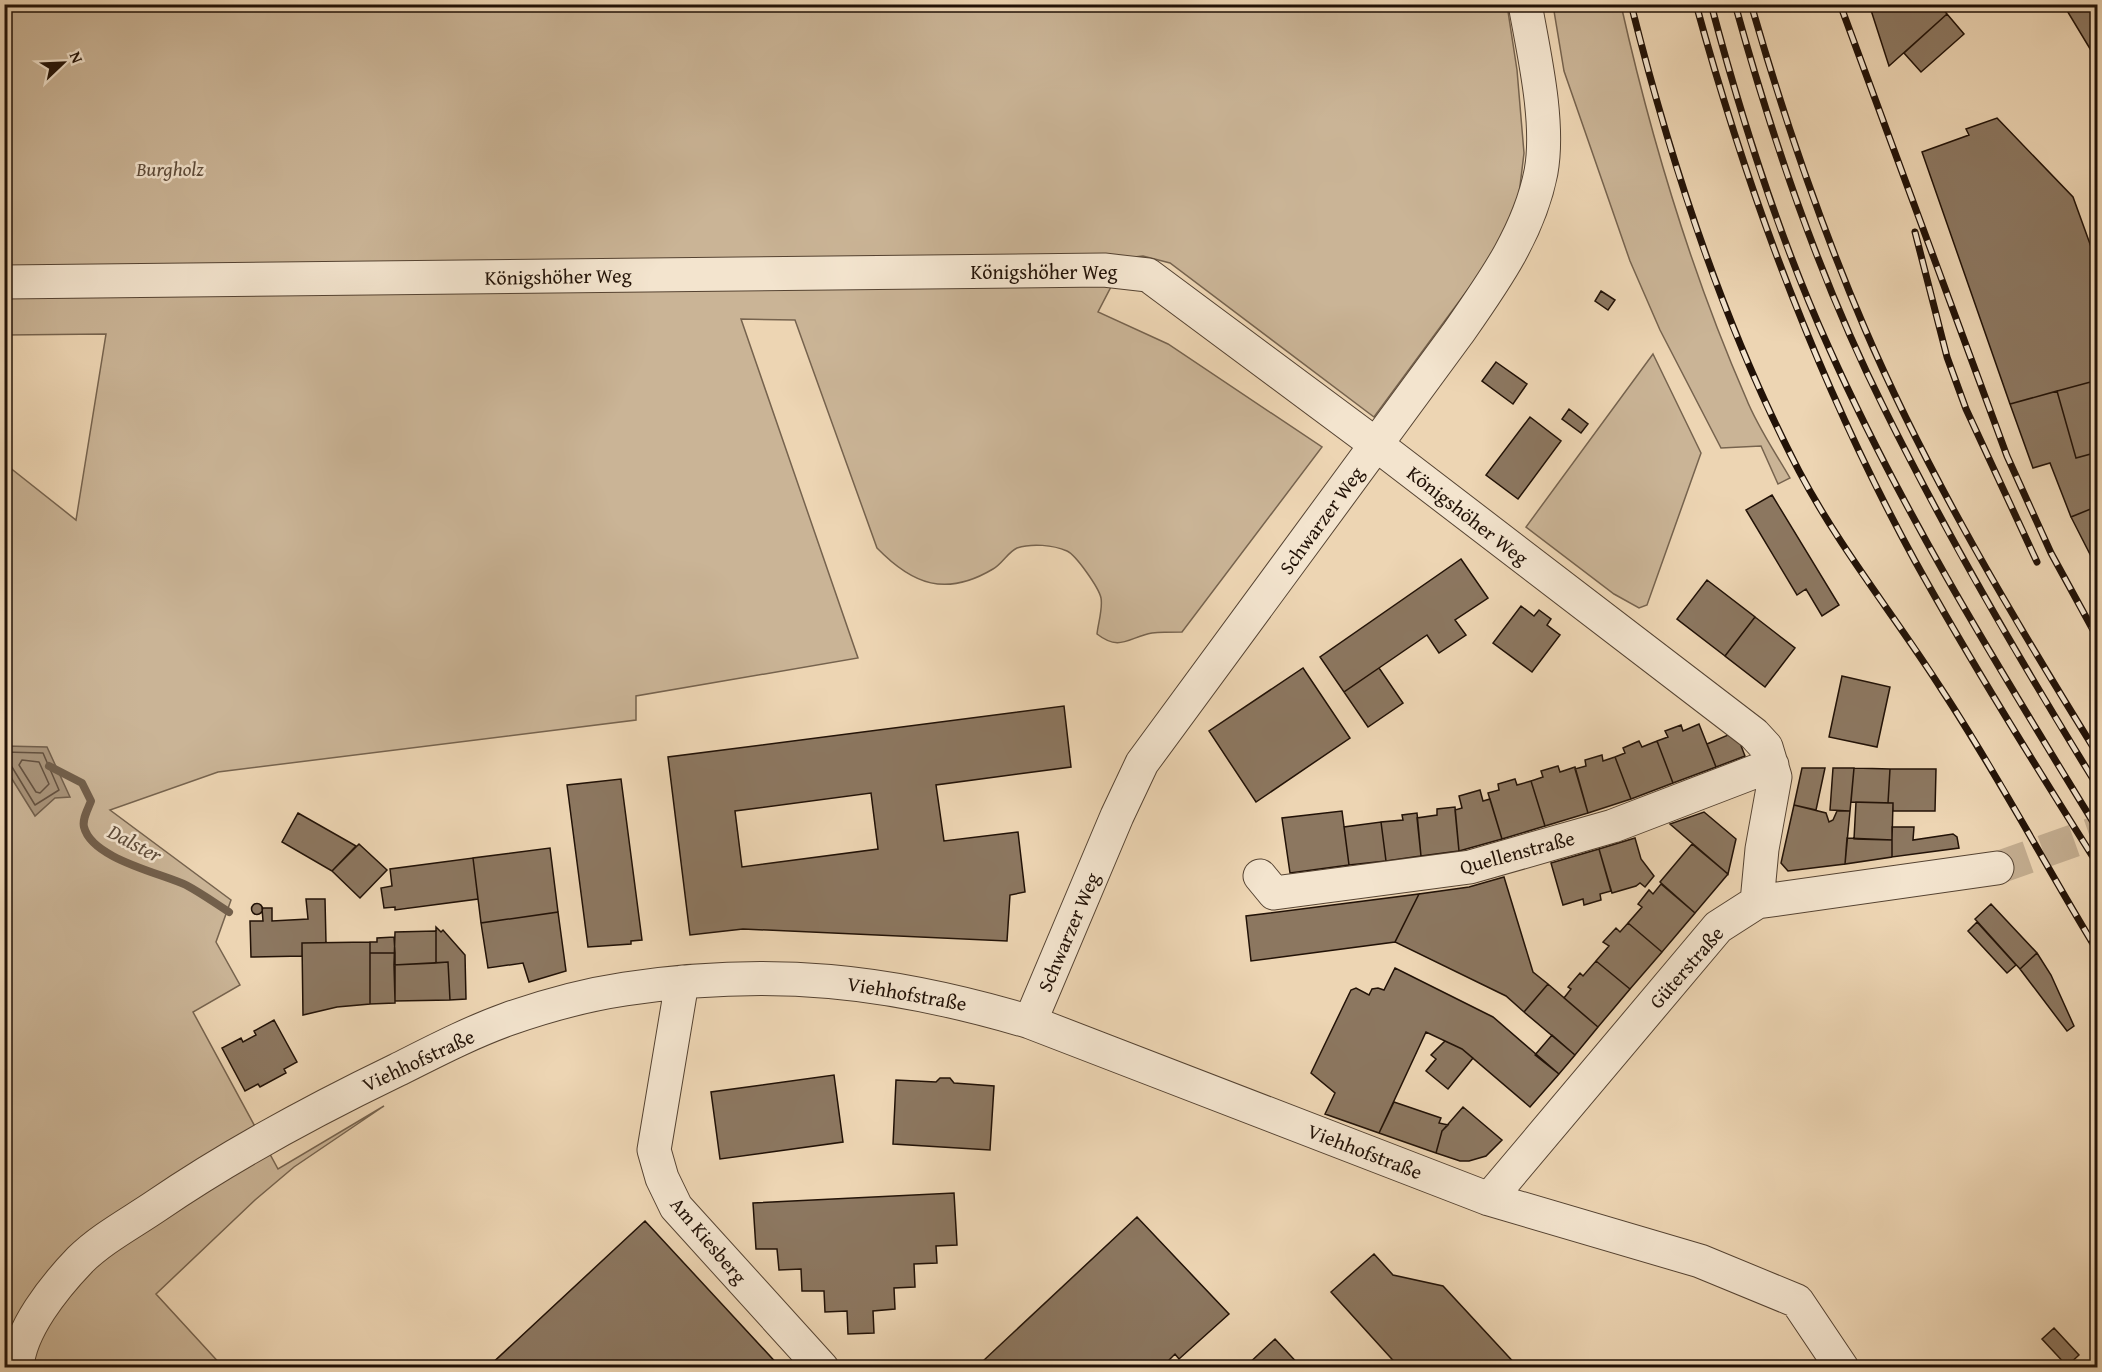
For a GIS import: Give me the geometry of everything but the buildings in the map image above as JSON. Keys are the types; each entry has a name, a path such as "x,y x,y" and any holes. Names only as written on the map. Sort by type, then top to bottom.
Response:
{"street":[{"name":"Schwarzer Weg","path":"1030,1022 1117,816 1142,764 1496,279 1524,226 1541,171 1542,106 1525,4"},
{"name":"Königshöher Weg","path":"4,282 1127,271 1148,275 1376,445 1754,734 1766,747 1775,777 1762,849 1757,902"},
{"name":"Quellenstraße","path":"1260,876 1274,893 1470,867 1614,826 1772,765"},
{"name":"Güterstraße","path":"1489,1199 1718,927 1757,902 1997,868"},
{"name":"Viehhofstraße","path":"17,1368 18,1354 43,1303 82,1258 182,1189 294,1121 452,1043 506,1020 561,1002 622,989 753,977 843,981 966,1003 1030,1022 1489,1199 1700,1261 1797,1301 1842,1368"},
{"name":"Am Kiesberg","path":"682,982 654,1150 662,1178 676,1207 822,1368"}],"green space":[{"name":"Burgholz","path":"5,5 1507,5 1517,70 1524,153 1519,194 1504,232 1483,269 1374,417 1170,263 1143,256 1126,258 1098,312 1168,344 1322,447 1182,632 1152,633 1118,643 1097,634 1101,606 1099,593 1087,572 1076,559 1067,551 1055,547 1036,545 1017,548 993,569 960,583 931,583 904,571 877,548 795,320 741,319 858,658 636,696 636,720 218,772 110,810 231,900 216,942 240,985 193,1012 278,1169 384,1106 294,1167 255,1200 156,1294 223,1367 5,1367 4,463 76,520 106,334 5,335"},
{"path":"1553,5 1621,5 1659,155 1707,302 1750,408 1790,478 1778,484 1761,446 1721,448 1660,330 1630,261 1564,71"},
{"path":"1653,354 1701,453 1647,605 1639,608 1614,594 1526,527"}],"water":[{"path":"5,746 47,747 70,797 55,798 35,816 7,771"}],"waterway":[{"name":"Dalster","path":"49,766 82,783 91,801 84,827 90,838 100,848 129,864 186,885 229,912"}],"tunnel":[{"path":"1997,868 2098,832"}],"railway":[{"path":"1631,4 1663,124 1702,243 1746,359 1799,471 1832,528 1963,722 2098,952"},
{"path":"1696,4 1763,219 1817,359 1848,427 1880,494 1937,600 2004,714 2098,865"},
{"path":"1711,4 1735,92 1778,222 1811,306 1858,411 1956,593 2098,830"},
{"path":"1735,4 1765,107 1800,210 1861,360 1908,457 1960,553 2098,787"},
{"path":"1751,4 1789,128 1818,209 1848,289 1889,383 1974,546 2098,755"},
{"path":"1840,4 2007,456 2051,553 2098,639"},
{"path":"1915,232 1947,357 1966,409 2037,562"}]}
